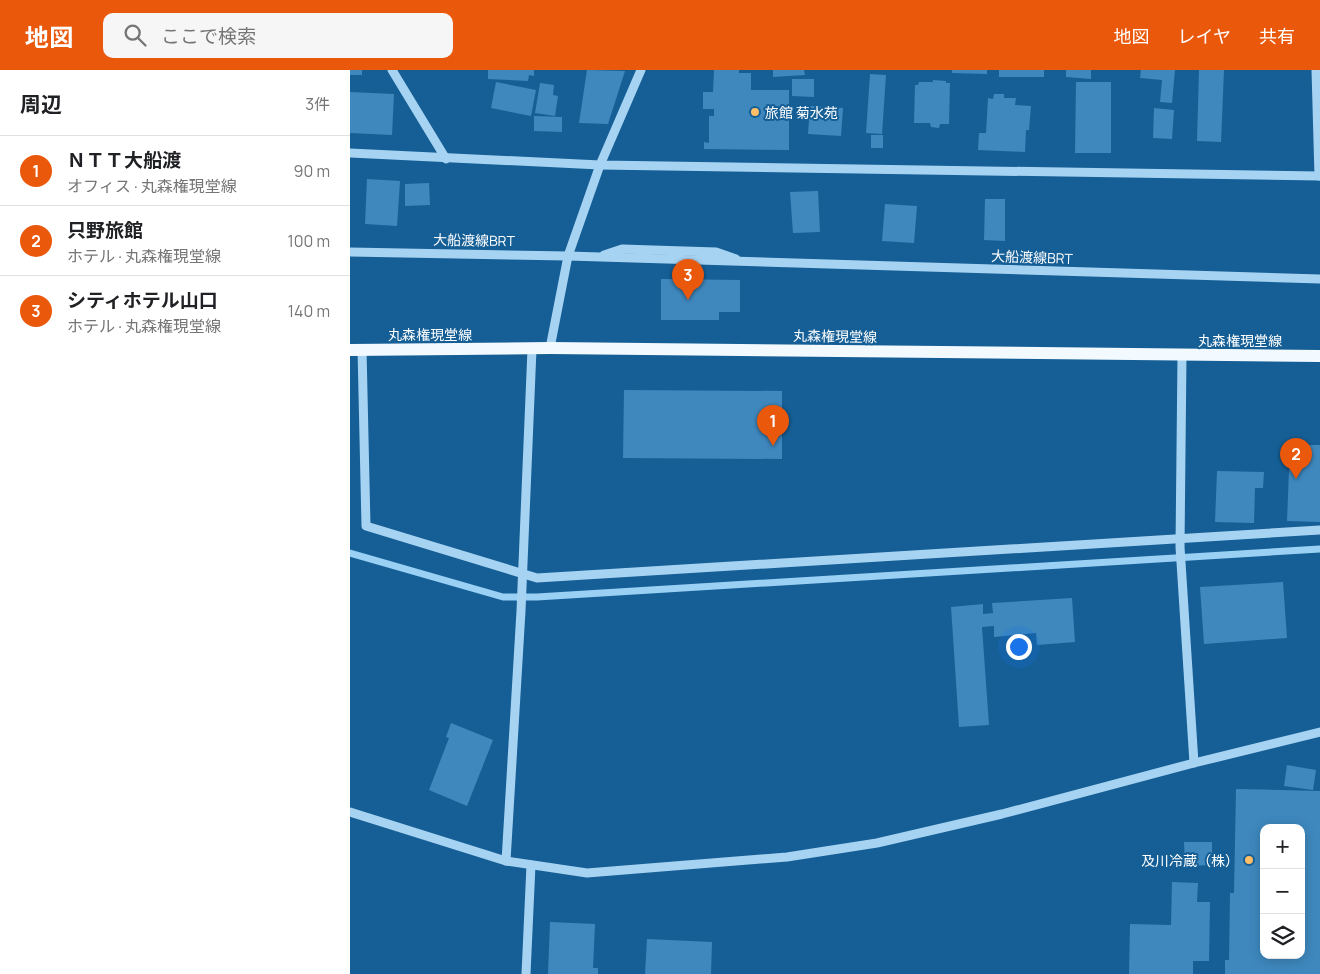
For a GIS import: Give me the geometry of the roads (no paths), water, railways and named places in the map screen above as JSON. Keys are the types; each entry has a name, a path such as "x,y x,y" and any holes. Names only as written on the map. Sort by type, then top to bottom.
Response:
{"main road":[{"name":"丸森権現堂線","path":"356,350 550,348 1320,356"}],"street":[{"path":"392,70 446,159"},
{"path":"550,348 568,256 600,165 641,70"},
{"path":"350,153 600,165 1320,176 1316,70"},
{"name":"大船渡線BRT","path":"350,252 568,256 1320,279"},
{"path":"506,862 521,611 532,349"},
{"path":"356,350 366,526 522,579 1180,542 1320,530"},
{"path":"1182,355 1180,542 1194,763"},
{"path":"350,812 506,862 587,873 787,857 877,844 1002,814 1320,732"},
{"path":"526,974 531,865"}],"waterway":[{"path":"350,553 503,597 537,597 1320,549"}],"place":[{"name":"旅館 菊水苑","path":"755,112"},
{"name":"シティホテル山口","path":"688,300"},
{"name":"ＮＴＴ大船渡","path":"773,446"},
{"name":"只野旅館","path":"1296,479"},
{"name":"及川冷蔵（株）","path":"1249,860"}]}
